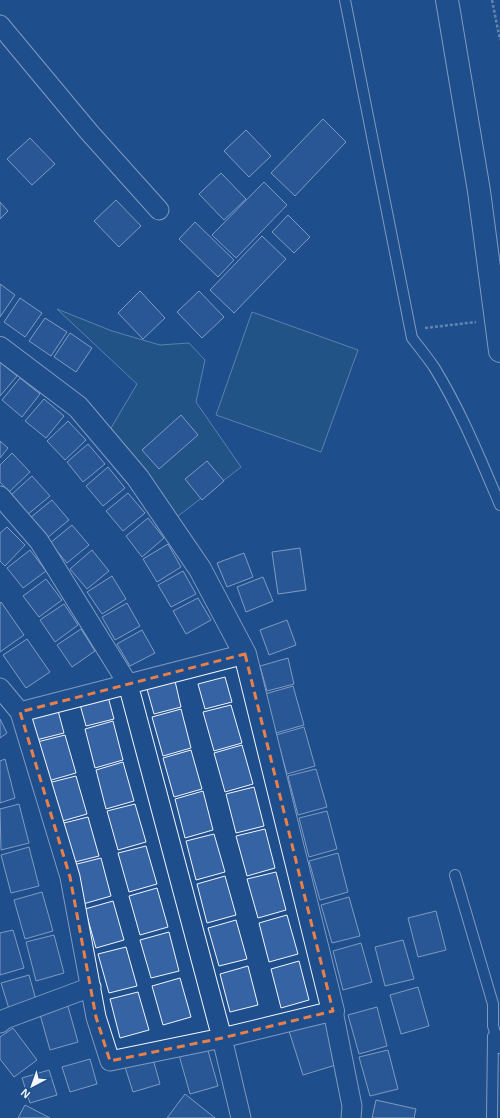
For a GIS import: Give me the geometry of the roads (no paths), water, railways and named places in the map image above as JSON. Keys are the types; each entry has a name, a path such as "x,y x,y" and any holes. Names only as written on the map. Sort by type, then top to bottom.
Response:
{"street":[{"path":"447,0 479,191 500,351"},
{"path":"0,25 89,132 158,210"},
{"path":"0,348 78,407 138,478 200,569 245,654 333,1011 352,1106 351,1118"},
{"path":"0,496 39,541 128,684 222,1038 241,1118"},
{"path":"20,712 245,654"},
{"path":"0,688 20,712 70,877 96,1017 110,1061 222,1038 333,1011"},
{"path":"0,1023 5,1019 91,987"}],"lane":[{"path":"345,0 412,338 433,366 455,404 481,459 500,505"},
{"path":"455,875 493,1004 492,1118"},
{"path":"493,1026 500,1048"}]}
